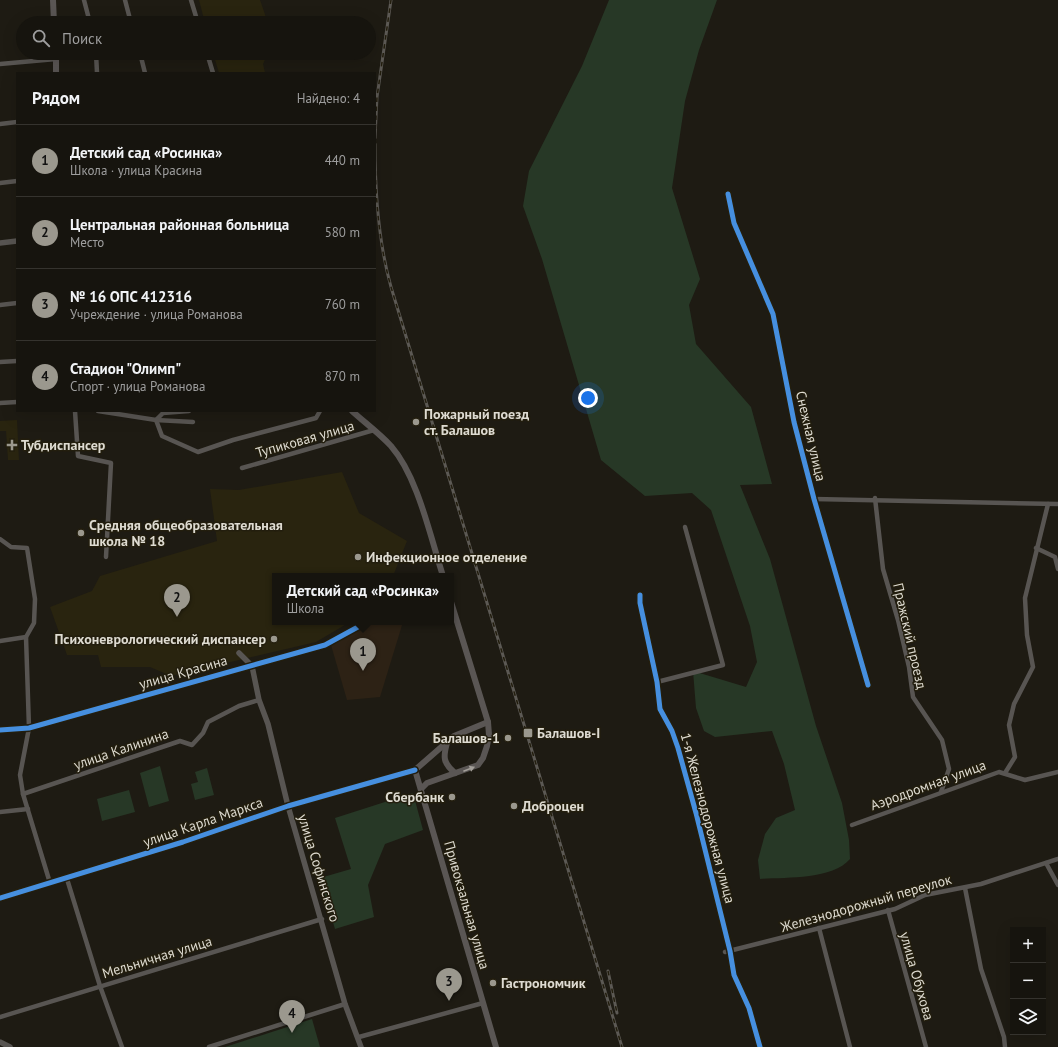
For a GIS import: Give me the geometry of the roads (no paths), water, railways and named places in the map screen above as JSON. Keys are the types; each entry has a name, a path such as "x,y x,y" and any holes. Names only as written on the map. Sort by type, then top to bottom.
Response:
{"main road":[{"path":"53,0 54,16"},
{"path":"56,60 56,72"},
{"path":"353,412 391,445 404,463 413,484 442,573"},
{"path":"421,789 427,783 478,765 483,758 490,735 488,722 454,612"},
{"path":"415,770 454,736 488,722"},
{"path":"447,743 444,753 447,766 455,773"},
{"name":"Привокзальная улица","path":"415,770 496,1047"}],"street":[{"path":"84,0 88,16"},
{"path":"125,0 129,16"},
{"path":"192,0 196,16"},
{"path":"0,64 28,60"},
{"path":"96,60 97,72"},
{"path":"142,60 145,72"},
{"path":"209,60 213,72"},
{"path":"0,124 16,122"},
{"path":"0,183 16,181"},
{"name":"Снежная улица","path":"728,194 734,223 773,314 794,422 814,499 868,685"},
{"path":"0,243 16,241"},
{"path":"0,305 16,304"},
{"path":"0,362 16,361"},
{"path":"0,403 16,402"},
{"path":"75,412 78,456 111,463 106,557"},
{"path":"104,412 156,420 193,422"},
{"path":"156,420 163,413 176,412"},
{"path":"156,420 162,436 198,452 233,440 316,418 319,412"},
{"name":"Тупиковая улица","path":"242,468 374,430"},
{"path":"814,499 875,499 1058,504"},
{"name":"Пражский проезд","path":"875,499 883,568 900,626 909,667 912,697 942,740 949,769 941,792"},
{"path":"1005,773 1015,757 1009,726 1014,704 1033,667 1027,635 1025,598 1048,504"},
{"path":"657,682 723,665 685,527"},
{"path":"0,539 11,547 27,548 35,599 34,623 26,637 29,728 20,775 23,794 50,883"},
{"path":"1036,548 1055,557 1058,569"},
{"name":"1-я Железнодорожная улица","path":"640,595 640,603 657,682 660,709 672,731 678,748 696,812 734,975 749,1008 760,1047"},
{"name":"улица Красина","path":"0,730 29,728 325,645 362,625"},
{"path":"0,641 26,637"},
{"path":"239,653 252,666"},
{"name":"улица Софинского","path":"252,666 258,700 268,724 288,806 345,1004 362,1047"},
{"name":"улица Калинина","path":"23,794 180,741 192,744 203,733 208,722 239,706 258,700"},
{"name":"улица Карла Маркса","path":"0,898 67,879 288,806 415,770"},
{"name":"Аэродромная улица","path":"852,824 999,772 1025,780 1058,772"},
{"path":"0,812 28,809"},
{"name":"Железнодорожный переулок","path":"728,951 888,910 908,904 925,895 965,888 1058,859"},
{"path":"1046,863 1058,885"},
{"path":"67,879 100,986 122,1047"},
{"path":"965,888 982,969 1004,1037 1005,1047"},
{"name":"улица Обухова","path":"888,910 926,1047"},
{"name":"Мельничная улица","path":"0,1017 322,920"},
{"path":"819,928 850,1047"},
{"path":"359,1037 483,1003"},
{"path":"209,1047 345,1004"},
{"path":"0,1042 10,1047"}],"railway":[{"path":"376,118 377,97 391,0"},
{"path":"376,180 380,234 391,287 622,1047"},
{"path":"608,971 617,1013"}],"place":[{"name":"Пожарный поезд ст. Балашов","path":"416,422"},
{"name":"Тубдиспансер","path":"12,445"},
{"name":"Средняя общеобразовательная школа № 18","path":"81,533"},
{"name":"Инфекционное отделение","path":"358,557"},
{"name":"Центральная районная больница","path":"177,617"},
{"name":"Психоневрологический диспансер","path":"274,639"},
{"name":"Детский сад «Росинка»","path":"363,671"},
{"name":"Балашов-I","path":"528,733"},
{"name":"Балашов-1","path":"508,738"},
{"name":"Сбербанк","path":"452,797"},
{"name":"Доброцен","path":"514,806"},
{"name":"Гастрономчик","path":"493,983"},
{"name":"№ 16 ОПС 412316","path":"449,1001"},
{"name":"Стадион \"Олимп\"","path":"292,1033"}]}
